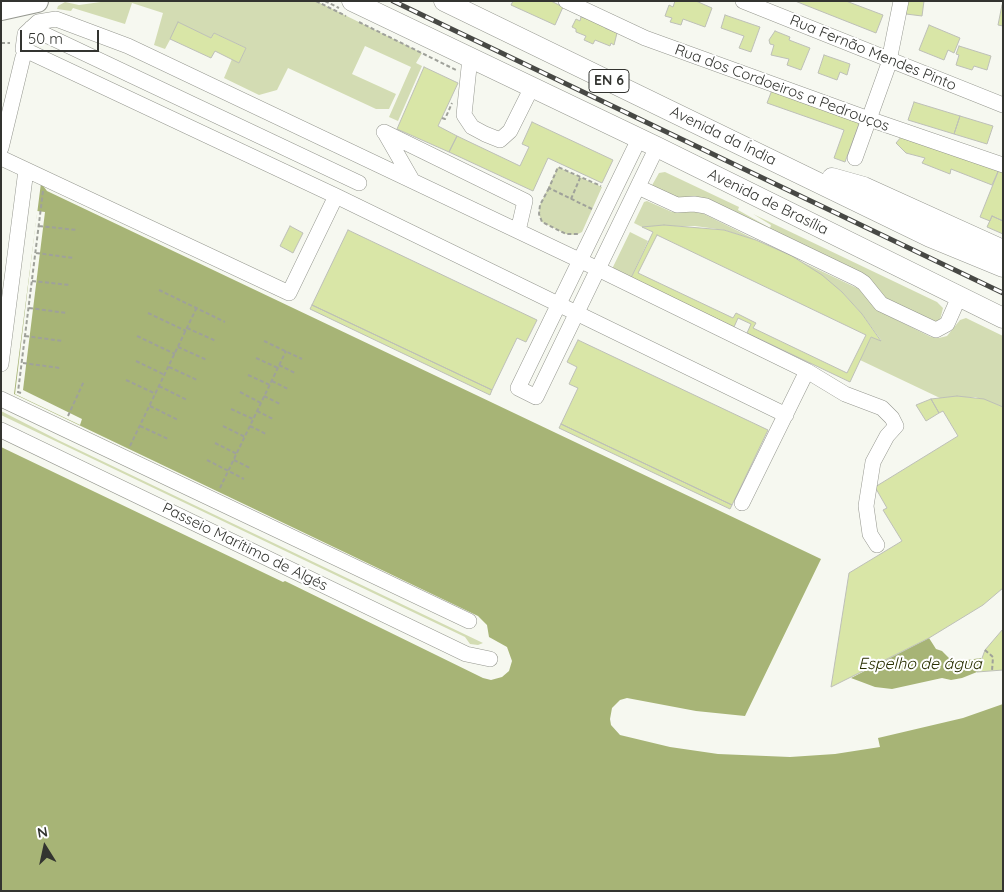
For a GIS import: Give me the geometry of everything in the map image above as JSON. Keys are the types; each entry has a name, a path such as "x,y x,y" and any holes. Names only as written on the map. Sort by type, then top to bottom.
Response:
{"highway":[{"path":"1,9 37,1"}],"main road":[{"name":"Avenida da Índia","path":"444,1 930,237 1003,267"},
{"name":"Avenida de Brasília","path":"352,13 466,65 532,87 1003,318"},
{"path":"775,161 864,187 1003,250"}],"street":[{"name":"Rua dos Cordoeiros a Pedrouços","path":"566,1 645,38 1003,165"},
{"name":"Rua Fernão Mendes Pinto","path":"744,1 1003,105"},
{"path":"855,158 890,60 901,1"},
{"path":"786,415 336,196 23,48 25,34 31,28 50,18 86,28 580,260 807,371 845,394 882,408 892,418 896,426 887,436 873,462 866,506 866,521 870,534 877,545"},
{"path":"31,28 359,183"},
{"path":"1,148 23,57"},
{"path":"466,65 464,115 472,127 500,140 510,131 532,87"},
{"path":"412,181 384,132 525,201 518,231"},
{"path":"639,139 595,210 580,260 518,388 536,397 657,147"},
{"path":"1,158 289,293 336,196"},
{"path":"356,206 359,183 370,161"},
{"path":"1,364 4,319 26,170"},
{"path":"638,188 677,205 694,204 706,206 858,279 864,283 881,304 936,330 947,324 959,296"},
{"path":"605,196 629,207"},
{"path":"742,503 807,371"},
{"path":"1,399 469,621"},
{"name":"Passeio Marítimo de Algés","path":"1,430 466,654 490,659"}],"path":[{"path":"316,1 352,13 466,65"},
{"path":"1,43 14,42"},
{"path":"582,232 576,235 566,234 542,222 539,214 540,205 558,167 602,187 605,196"},
{"path":"571,199 581,177"},
{"path":"21,393 18,392 43,186"},
{"path":"549,188 595,210"},
{"path":"39,226 77,230"},
{"path":"36,253 74,258"},
{"path":"32,281 70,285"},
{"path":"159,290 225,322"},
{"path":"130,446 197,307"},
{"path":"29,308 67,313"},
{"path":"148,313 186,331"},
{"path":"188,328 216,341"},
{"path":"25,336 63,341"},
{"path":"137,336 174,354"},
{"path":"264,341 302,359"},
{"path":"178,347 206,360"},
{"path":"220,488 286,351"},
{"path":"256,358 295,373"},
{"path":"136,361 165,375"},
{"path":"22,363 60,368"},
{"path":"169,367 197,380"},
{"path":"248,375 270,385"},
{"path":"126,380 156,394"},
{"path":"272,381 288,389"},
{"path":"70,417 68,416 84,382"},
{"path":"159,386 187,400"},
{"path":"240,392 261,402"},
{"path":"264,396 280,404"},
{"path":"150,406 178,420"},
{"path":"232,409 253,420"},
{"path":"257,411 273,419"},
{"path":"140,426 168,439"},
{"path":"223,426 245,437"},
{"path":"250,426 266,434"},
{"path":"215,443 237,454"},
{"path":"206,460 244,479"},
{"path":"234,460 250,468"},
{"path":"985,650 993,657 992,672"}],"shaded area":[{"path":"108,1 316,1 422,53 416,63 422,66 398,121 389,117 411,67 365,46 352,74 396,94 389,109 376,109 288,68 277,90 259,95 224,78 232,59 239,63 246,48 214,33 211,38 179,23 165,49 154,45 163,13 132,3 125,24 73,8 71,11 57,9 58,6 65,2 79,5"},
{"path":"558,167 602,187 582,232 576,235 566,234 542,222 539,214 540,205"},
{"path":"665,172 739,207 738,210 770,228 771,225 753,214 937,302 943,308 940,320 935,323 682,200 651,187 659,173"},
{"path":"647,201 672,212 700,212 756,240 724,230 695,226 642,227 634,223 644,202"},
{"path":"630,232 648,241 631,278 612,269"},
{"path":"800,261 859,289 877,310 931,337 947,336 960,320 966,318 1003,336 1003,407 975,397 940,398 860,360 871,337 881,340 862,314 842,292"},
{"path":"1,411 483,643 478,645 470,644 465,637 1,415"}],"water":[{"path":"41,183 47,191 821,559 745,716 696,711 627,698 620,700 612,708 611,725 620,735 670,747 718,754 790,757 835,754 880,747 878,738 963,718 1003,704 1003,891 1,891 1,447 283,582 285,581 483,678 491,680 502,677 509,671 512,661 507,647 489,637 487,625 478,616 14,394"},
{"name":"Espelho de água","path":"929,638 936,649 942,651 953,662 981,658 977,672 962,678 951,680 942,678 892,689 875,687 851,678"}],"pier":[{"path":"37,211 45,212 23,390 82,419 80,425 15,394"}],"building":[{"path":"513,1 551,1 563,7 555,25 511,5"},
{"path":"675,1 696,1 712,8 705,27 683,19 681,25 670,22 672,18 665,16 669,5 673,7"},
{"path":"795,1 846,1 883,15 876,33"},
{"path":"908,1 924,1 922,16 906,14"},
{"path":"1003,5 1003,26 998,25"},
{"path":"725,15 760,27 751,52 739,48 744,36 721,28"},
{"path":"581,17 606,24 605,28 617,33 614,45 611,43 610,46 595,40 593,44 584,40 586,36 576,32 576,29 572,27 576,19 580,21"},
{"path":"178,22 211,38 214,33 246,48 239,63 215,51 211,58 170,39"},
{"path":"929,25 960,38 954,53 948,50 944,60 919,50"},
{"path":"775,31 790,37 789,40 810,48 801,70 787,65 789,59 771,55 774,45 770,44 769,40"},
{"path":"959,46 991,56 987,70 974,66 972,70 956,65 959,55 956,54"},
{"path":"824,55 850,64 847,75 840,72 837,80 818,73"},
{"path":"424,67 458,83 438,126 457,136 449,152 397,129"},
{"path":"772,90 860,121 845,162 834,158 844,130 767,103"},
{"path":"914,102 960,116 954,134 908,120"},
{"path":"960,116 993,126 987,144 954,134"},
{"path":"532,122 613,160 602,183 548,158 533,191 449,152 457,136 520,166 529,147 522,144"},
{"path":"902,136 1000,167 992,185 951,169 950,174 922,163 925,158 906,153 896,143"},
{"path":"1000,167 1003,168 1003,221 992,216 990,221 980,217"},
{"path":"992,216 1003,221 1003,234 987,227"},
{"path":"664,225 724,230 756,240 792,256 822,275 842,292 862,314 881,341 871,337 850,382 747,333 751,324 738,318 734,327 631,278 653,232 642,227"},
{"path":"290,226 303,233 293,253 280,246"},
{"path":"348,230 537,320 526,342 517,338 492,390 312,305"},
{"path":"657,235 866,335 847,373 753,328 756,323 736,313 733,318 638,273"},
{"path":"312,305 492,390 490,395 310,309"},
{"path":"578,340 768,430 732,505 561,424 578,388 569,384 577,367 567,362"},
{"path":"957,396 984,399 1003,407 1003,588 983,605 929,638 831,687 849,573 902,541 883,510 887,508 875,487 958,436 943,411 939,413 931,399"},
{"path":"931,399 939,413 926,421 916,405"},
{"path":"561,424 732,505 730,509 559,428"},
{"path":"1003,629 1003,670 977,672 985,650"}],"railway":[{"path":"393,1 1003,293"}]}
